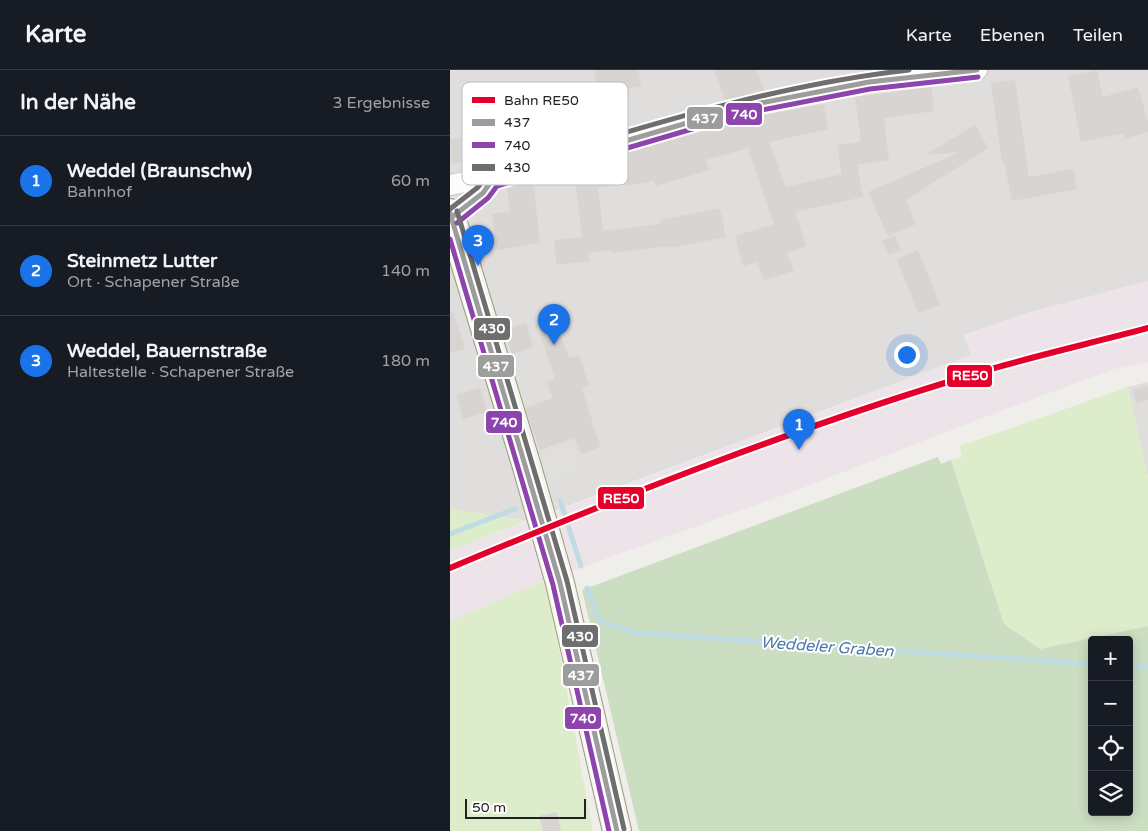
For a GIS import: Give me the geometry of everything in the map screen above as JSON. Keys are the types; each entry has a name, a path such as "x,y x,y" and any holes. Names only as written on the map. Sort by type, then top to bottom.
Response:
{"street":[{"path":"628,140 754,104 869,82 977,70"},
{"path":"489,185 483,193 451,215 528,467 573,634 617,831"}],"shaded area":[{"path":"450,70 1148,70 1148,281 1024,314 964,335 971,355 527,521 450,509"},
{"path":"1148,281 1148,363 1114,369 792,492 546,580 450,621 450,551 971,355 964,335 1024,314"},
{"path":"1148,382 1148,477 1128,387"},
{"path":"574,443 584,469 550,481 540,456"}],"green space":[{"path":"1128,387 1148,477 1148,626 1101,636 1088,636 1088,639 1040,649 1004,624 951,460 962,457 960,446"},
{"path":"938,457 941,464 951,460 1004,624 1040,649 1088,639 1088,816 1133,816 1133,636 1101,636 1148,626 1148,831 639,831 582,590"},
{"path":"450,509 527,521 450,551"},
{"path":"546,580 593,831 450,831 450,621"}],"building":[{"path":"594,70 638,70 641,86 628,88 628,82 596,82"},
{"path":"714,70 757,70 764,90 725,100"},
{"path":"1097,70 1103,97 1138,87 1148,122 1148,132 1125,139 1124,133 1081,142 1068,76"},
{"path":"1015,80 1029,177 1073,169 1077,189 1012,201 1004,162 1002,163 991,83"},
{"path":"931,87 934,111 884,118 889,160 857,165 863,197 795,212 806,246 787,253 794,271 764,280 757,262 743,266 735,236 774,224 748,148 706,160 709,170 655,186 654,181 625,186 628,185 628,153 748,118 824,104 828,129 769,142 786,187 842,174 837,145 861,142 855,97"},
{"path":"975,125 988,148 906,200 916,224 888,236 868,192 960,152 925,155"},
{"path":"462,137 462,161 452,164 450,140"},
{"path":"517,185 534,185 540,243 497,250 492,214 510,211 507,188"},
{"path":"576,185 611,185 598,188 603,231 661,224 660,220 720,208 726,237 670,248 670,246 613,253 612,250 588,253 589,261 557,265 554,240 582,237"},
{"path":"895,235 901,250 889,255 882,241"},
{"path":"918,250 940,305 918,313 897,259"},
{"path":"450,311 453,311 465,349 450,353"},
{"path":"526,323 533,347 512,354 504,330"},
{"path":"558,328 569,358 579,355 589,385 582,388 600,447 581,454 575,438 540,450 525,408 553,398 547,382 555,379 540,334"},
{"path":"1148,386 1148,400 1136,403 1133,390"},
{"path":"480,388 487,412 463,419 456,395"},
{"path":"557,812 561,831 543,831 539,816"}],"waterway":[{"name":"Weddeler Graben","path":"560,500 581,566"},
{"name":"Weddeler Graben","path":"450,534 515,509"},
{"name":"Weddeler Graben","path":"587,588 600,621 636,633 1088,664"},
{"name":"Weddeler Graben","path":"1133,666 1148,667"}],"rail line":[{"name":"RE50","path":"450,568 650,487 854,412 991,369 1148,328"}],"transit line":[{"name":"430","path":"628,132 697,112 802,87 855,77 909,70"},
{"name":"437","path":"628,140 745,106 869,82 977,70"},
{"name":"740","path":"628,148 747,113 870,89 978,77"},
{"name":"430","path":"450,209 480,185"},
{"name":"437","path":"452,217 483,193 489,185"},
{"name":"740","path":"457,223 488,198 497,186 500,185"},
{"name":"430","path":"457,211 567,581 624,829"},
{"name":"437","path":"450,213 560,583 617,831"},
{"name":"740","path":"450,239 553,585 609,831"}],"place":[{"name":"Weddel, Bauernstraße","path":"478,266"},
{"name":"Steinmetz Lutter","path":"554,345"},
{"name":"Weddel (Braunschw)","path":"799,450"}]}
